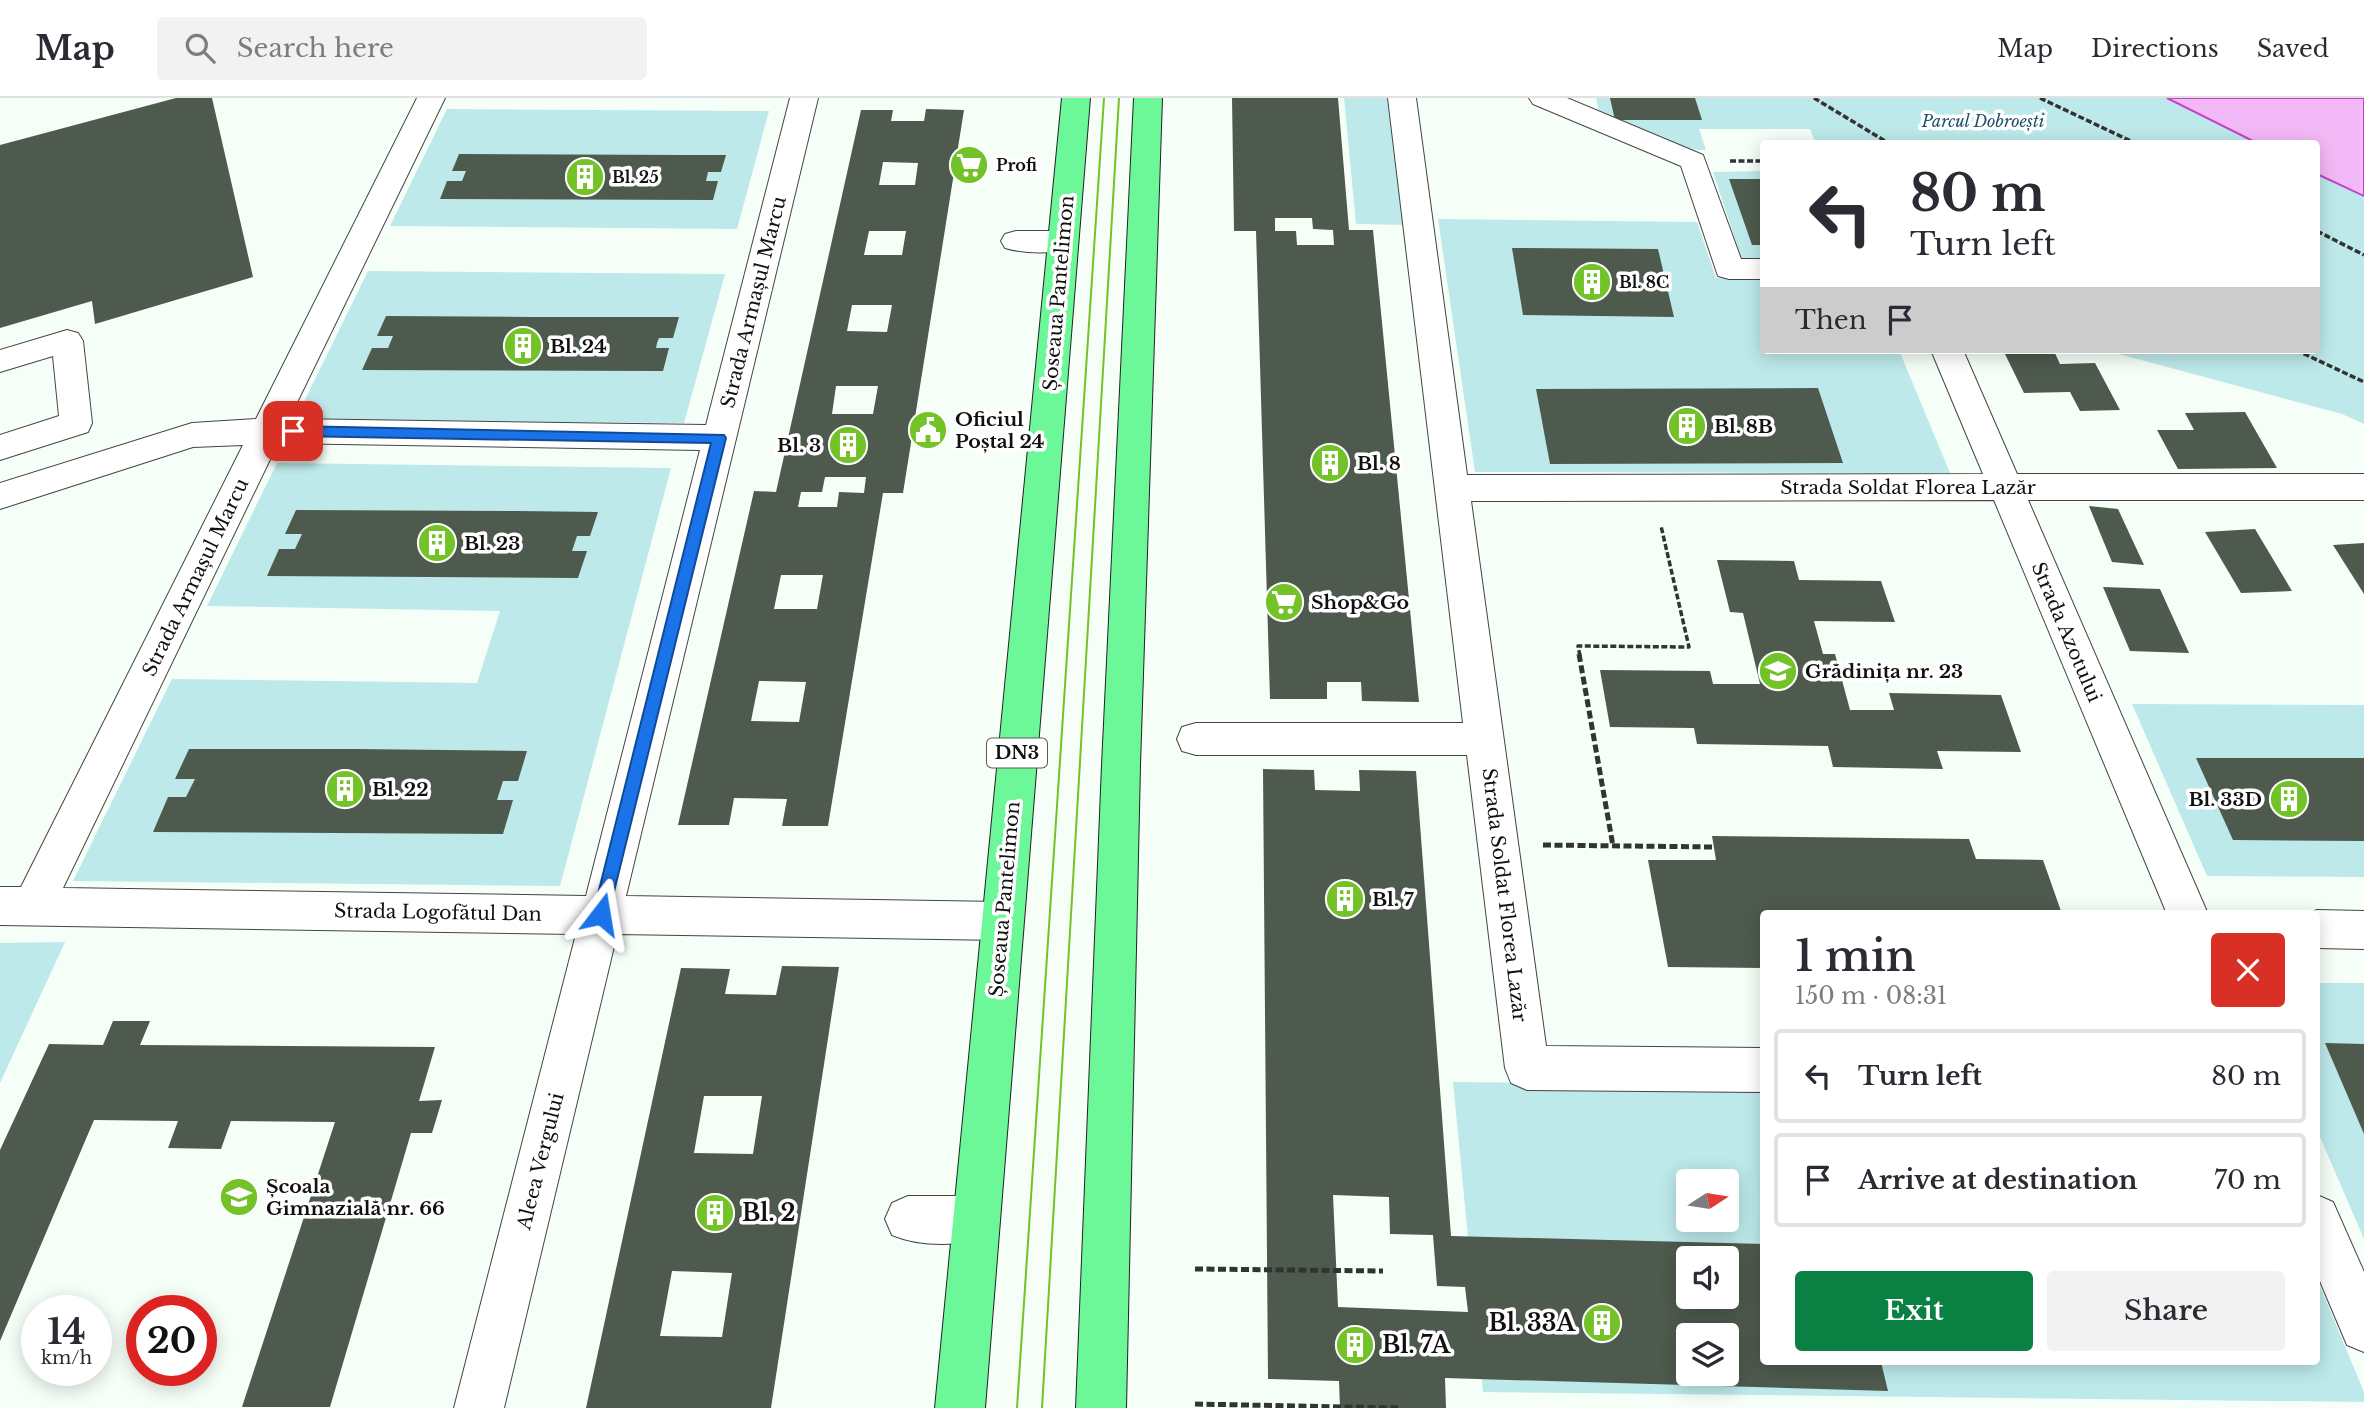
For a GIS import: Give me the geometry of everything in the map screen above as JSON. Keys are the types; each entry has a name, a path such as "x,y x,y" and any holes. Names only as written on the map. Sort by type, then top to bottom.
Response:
{"main road":[{"name":"Șoseaua Pantelimon","path":"960,1408 1076,98"},
{"path":"1101,1408 1121,765 1148,98"}],"street":[{"name":"Strada Armașul Marcu","path":"16,906 267,431 431,98"},
{"name":"Strada Armașul Marcu","path":"601,914 804,98"},
{"name":"Strada Soldat Florea Lazăr","path":"1402,98 1527,1068 1760,1070"},
{"path":"1543,98 1693,161 1729,269 1760,269"},
{"path":"1016,241 1063,242"},
{"path":"0,360 67,341 82,469"},
{"name":"Strada Azotului","path":"1949,354 2186,910"},
{"path":"0,448 76,424"},
{"path":"0,496 191,435 267,431 719,438"},
{"name":"Strada Soldat Florea Lazăr","path":"1452,488 2364,487"},
{"path":"1196,739 1485,739"},
{"name":"Strada Logofătul Dan","path":"16,906 1002,921"},
{"name":"Aleea Vergului","path":"479,1408 601,914"},
{"path":"2320,929 2364,930"},
{"path":"908,1219 976,1219"},
{"path":"2320,1223 2354,1283 2364,1328"}],"path":[{"path":"1814,98 1883,140"},
{"path":"2040,98 2129,140"},
{"path":"2320,233 2364,255"},
{"path":"2304,354 2364,382"},
{"path":"1613,846 1578,646 1689,647 1652,488"},
{"path":"1498,845 1714,847"},
{"path":"1195,1269 1383,1272"},
{"path":"1195,1404 1398,1408"}],"green space":[{"path":"1344,98 1392,98 1407,225 1356,224"},
{"name":"Parcul Dobroești","path":"1596,98 2167,98 2238,134 2364,139 2364,424 2342,414 2119,354 2320,354 2320,140 1814,140 1810,129 1699,129 1706,150 1678,149 1600,116"},
{"path":"447,109 769,111 737,229 390,226"},
{"path":"1760,171 1760,260 1742,260 1713,172"},
{"path":"1438,219 1697,222 1716,278 1760,278 1760,354 1901,354 1950,473 1475,472"},
{"path":"368,271 725,274 684,423 295,420"},
{"path":"277,463 671,468 560,886 73,881 172,679 477,683 500,611 207,606"},
{"path":"2132,704 2364,705 2364,877 2207,876"},
{"path":"65,942 0,1083 0,943"},
{"path":"2320,983 2364,983 2364,1239 2320,1137"},
{"path":"1453,1082 1760,1085 1760,1365 2320,1365 2320,1286 2364,1392 2364,1402 1483,1392"}],"shaded area":[{"path":"2167,98 2364,98 2364,196 2320,175 2320,140 2251,140"}],"building":[{"path":"176,98 212,98 253,277 95,324 92,301 0,328 0,145"},
{"name":"Bl. 8","path":"1232,98 1338,98 1349,230 1373,230 1419,702 1362,701 1361,682 1327,682 1327,699 1270,699 1256,231 1234,231","holes":["1275,218 1312,218 1313,229 1333,230 1334,245 1297,245 1296,231 1275,231"]},
{"path":"1610,98 1695,98 1702,120 1615,120"},
{"name":"Bl. 3","path":"926,109 964,110 903,493 883,493 828,826 782,826 787,799 734,798 729,825 678,825 754,491 776,492 861,110 893,110 891,121 924,121","holes":["883,162 918,163 915,185 879,185","869,231 906,231 902,255 864,255","852,305 892,305 887,332 847,331","836,386 878,386 873,414 832,414","825,477 866,477 864,493 839,492 837,507 798,507 801,492 822,492","781,575 823,575 817,609 774,609","759,681 806,682 799,722 751,721"]},
{"name":"Bl. 25","path":"459,154 726,155 721,172 708,172 706,181 718,181 713,200 440,199 447,181 462,181 466,171 452,171"},
{"path":"1729,179 1760,179 1760,245 1752,245"},
{"name":"Bl. 8C","path":"1512,248 1658,249 1674,317 1523,315"},
{"name":"Bl. 24","path":"386,316 679,317 673,338 659,338 657,343 656,348 669,348 663,371 362,370 372,348 388,348 393,336 377,336"},
{"path":"2005,354 2055,354 2060,364 2095,363 2120,410 2080,411 2070,392 2024,393"},
{"name":"Bl. 8B","path":"1818,388 1843,463 1550,464 1536,389"},
{"path":"2245,412 2277,468 2178,469 2157,430 2194,430 2185,413"},
{"path":"2089,506 2118,509 2144,565 2112,562"},
{"name":"Bl. 23","path":"296,510 598,512 590,536 577,536 572,551 587,551 578,578 267,576 279,549 295,549 302,534 285,534"},
{"path":"2255,529 2292,591 2241,593 2205,532"},
{"path":"2364,543 2364,594 2333,545"},
{"path":"1717,560 1794,561 1799,580 1881,581 1895,622 1814,621 1823,654 1835,654 1850,710 1894,710 1889,693 2001,695 2021,752 1937,751 1943,769 1833,767 1828,746 1697,744 1694,728 1610,727 1600,670 1710,671 1713,684 1760,684 1743,613 1730,612"},
{"path":"2103,587 2160,589 2189,653 2130,651"},
{"name":"Bl. 22","path":"189,749 527,751 518,781 503,781 497,800 513,800 503,834 153,832 168,797 186,797 195,779 175,779"},
{"name":"Bl. 33D","path":"2196,758 2364,758 2364,841 2233,840"},
{"path":"1263,769 1314,770 1315,790 1360,791 1359,770 1416,771 1451,1236 1760,1244 1760,1365 1882,1365 1888,1391 1718,1386 1739,1386 1739,1323 1676,1323 1676,1385 1445,1378 1446,1408 1340,1408 1339,1381 1268,1379","holes":["1333,1195 1389,1197 1390,1234 1433,1235 1437,1286 1465,1287 1468,1312 1338,1307"]},
{"path":"1712,836 1969,839 1976,859 2043,860 2061,910 1760,910 1760,968 1668,967 1648,860 1716,860"},
{"name":"Bl. 2","path":"782,966 839,967 771,1408 586,1408 681,968 730,969 725,994 776,995","holes":["704,1096 762,1096 753,1154 694,1153","672,1271 732,1273 722,1337 660,1336"]},
{"path":"113,1021 150,1021 140,1045 435,1047 419,1101 442,1100 432,1133 411,1133 330,1407 242,1407 335,1122 231,1121 221,1149 168,1148 178,1121 94,1120 0,1341 0,1150 49,1044 103,1045"},
{"path":"2325,1043 2364,1044 2364,1134"}],"tram line":[{"path":"1017,1408 1104,98"},
{"path":"1042,1408 1119,98"}],"place":[{"name":"Profi","path":"969,165"},
{"name":"Bl. 25","path":"585,177"},
{"name":"Bl. 8C","path":"1592,282"},
{"name":"Bl. 24","path":"523,346"},
{"name":"Bl. 8B","path":"1687,426"},
{"name":"Oficiul Poștal 24","path":"928,430"},
{"name":"Bl. 3","path":"848,445"},
{"name":"Bl. 8","path":"1330,463"},
{"name":"Bl. 23","path":"437,543"},
{"name":"Shop&Go","path":"1284,602"},
{"name":"Grădinița nr. 23","path":"1778,671"},
{"name":"Bl. 22","path":"345,789"},
{"name":"Bl. 33D","path":"2289,799"},
{"name":"Bl. 7","path":"1345,899"},
{"name":"Școala Gimnazială nr. 66","path":"239,1197"},
{"name":"Bl. 2","path":"715,1213"},
{"name":"Bl. 33A","path":"1602,1323"},
{"name":"Bl. 7A","path":"1355,1345"}],"route":[{"path":"293,431 719,438 601,914"}]}
